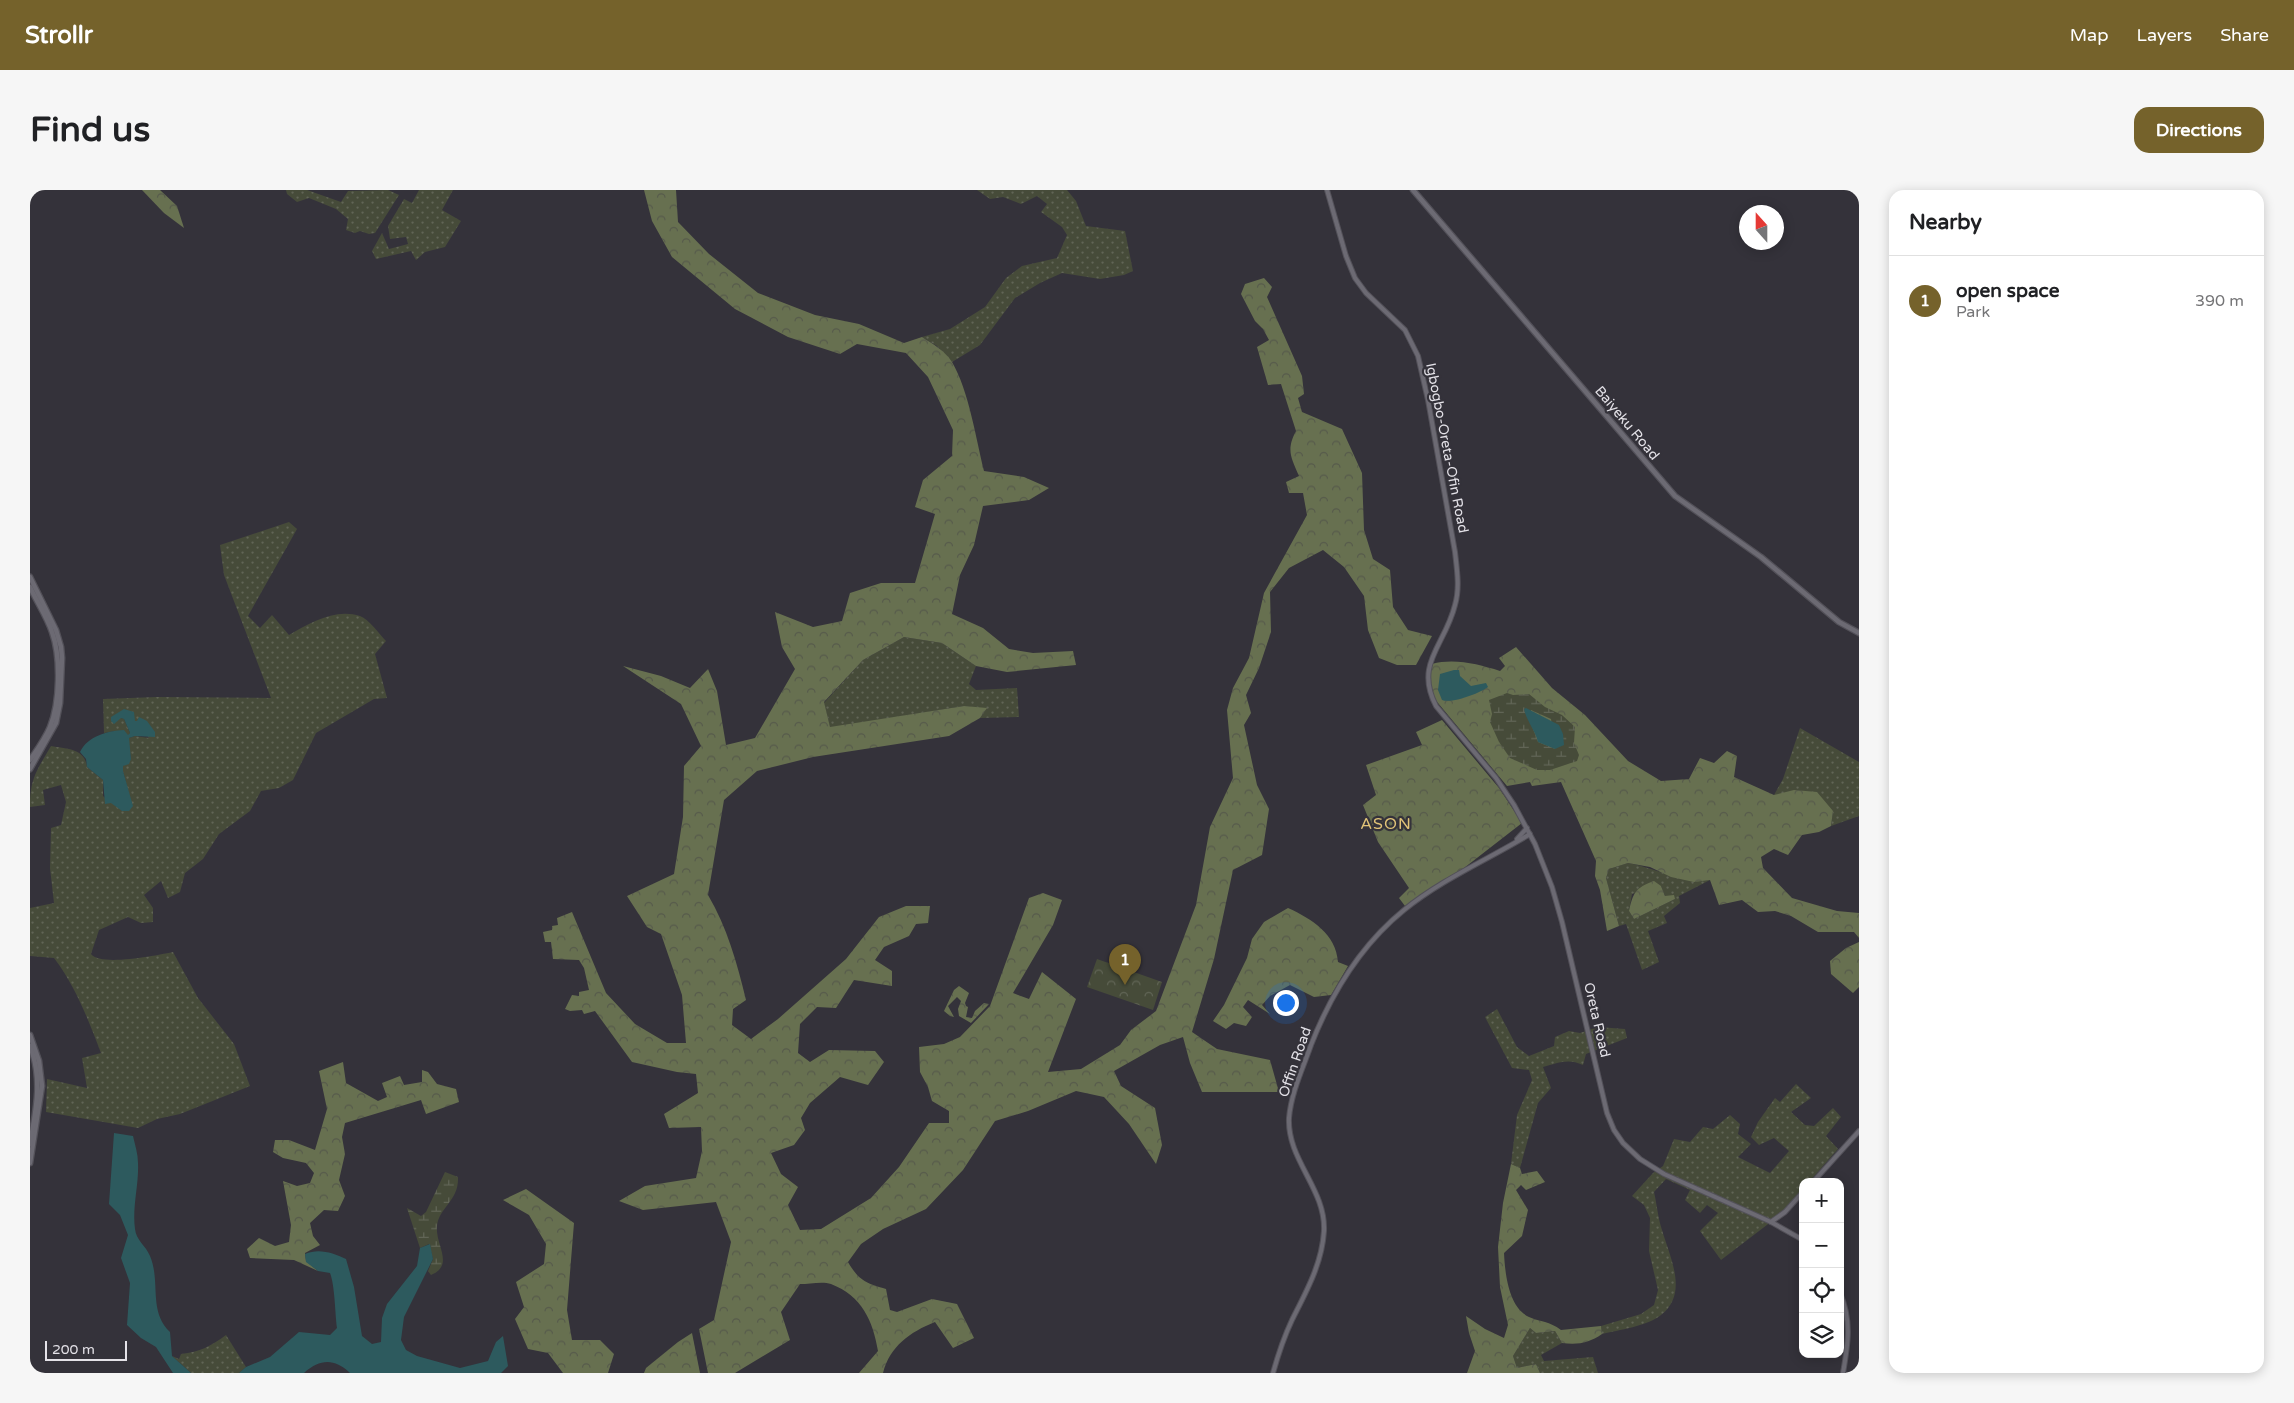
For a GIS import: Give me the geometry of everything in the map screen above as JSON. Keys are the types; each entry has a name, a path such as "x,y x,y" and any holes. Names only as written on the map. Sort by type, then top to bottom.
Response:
{"main road":[{"name":"Baiyeku Road","path":"1413,190 1675,496 1761,557 1832,617 1859,633"},
{"path":"30,577 56,630 62,658 56,723 30,769"},
{"path":"30,587 52,632 58,665 54,717 49,731 30,760"},
{"path":"30,1035 39,1061 42,1086 30,1163"},
{"path":"30,1046 36,1063 38,1085 30,1144"}],"street":[{"name":"Igbogbo-Oreta-Ofin Road","path":"1327,190 1346,256 1355,278 1383,310 1405,330 1422,370 1455,552 1458,582 1455,607 1428,668 1427,679 1429,692 1436,706 1452,725"},
{"name":"Oreta Road","path":"1452,725 1496,778 1527,828 1552,887 1607,1113 1614,1130 1634,1155 1664,1174 1772,1222 1799,1238"},
{"path":"1515,841 1527,828"},
{"path":"1515,841 1530,834"},
{"name":"Offin Road","path":"1273,1373 1283,1343 1310,1285 1321,1249 1324,1230 1318,1194 1302,1165 1291,1137 1289,1118 1297,1085 1329,1004 1364,949 1404,910 1446,882 1515,841"},
{"path":"1816,1178 1859,1131"},
{"path":"1772,1222 1785,1212 1799,1196"},
{"path":"1844,1306 1849,1322 1849,1341 1844,1373"}],"green space":[{"path":"142,190 160,190 177,206 184,228 164,213"},
{"path":"286,190 307,190 341,202 348,191 388,190 399,195 375,233 369,234 346,230 348,219 336,209 309,198 297,202 287,194"},
{"path":"419,190 453,190 442,210 461,221 445,247 425,252 416,260 411,251 376,259 372,251 382,233 389,249 408,244 406,237 390,239 388,226 404,199 412,203"},
{"path":"644,190 676,190 678,222 709,254 758,293 815,315 859,324 904,343 922,337 946,354 952,362 963,387 984,471 1024,477 1049,488 1029,500 983,506 974,545 960,575 952,614 983,628 1009,649 1033,653 1073,651 1076,665 1007,672 976,666 942,643 904,637 863,660 824,702 830,727 964,706 987,708 980,718 949,736 813,757 757,771 724,800 708,895 721,920 731,946 746,1000 733,1009 732,1025 751,1039 778,1019 846,959 879,917 906,906 930,906 928,923 916,924 909,936 884,947 875,960 892,971 892,986 854,980 836,1008 817,1007 800,1024 798,1053 810,1062 829,1050 875,1051 884,1062 868,1085 840,1077 810,1103 801,1118 805,1130 794,1145 771,1153 781,1174 798,1187 788,1205 800,1230 821,1229 871,1198 899,1167 929,1123 949,1123 949,1111 932,1101 928,1087 920,1072 919,1047 944,1044 960,1037 990,1006 1029,898 1043,893 1062,900 1053,925 1013,993 1029,999 1042,972 1076,999 1048,1072 1081,1069 1120,1045 1131,1030 1156,1011 1196,905 1210,827 1233,778 1227,710 1233,688 1249,658 1264,593 1307,515 1303,493 1289,493 1286,482 1299,476 1290,449 1296,431 1281,384 1268,385 1257,347 1269,340 1263,329 1255,321 1241,294 1245,284 1264,278 1272,287 1267,297 1302,376 1304,394 1298,398 1302,412 1342,429 1362,473 1364,530 1373,559 1390,570 1393,607 1408,630 1432,636 1416,665 1397,665 1379,658 1368,630 1364,596 1344,567 1323,550 1289,568 1270,592 1271,632 1259,668 1246,695 1251,713 1244,725 1257,785 1269,809 1262,855 1233,870 1214,959 1192,1032 1217,1049 1270,1060 1279,1092 1202,1092 1190,1063 1183,1037 1160,1045 1114,1071 1121,1086 1155,1108 1162,1145 1156,1164 1129,1124 1104,1097 1076,1091 1028,1111 995,1121 963,1170 926,1209 883,1229 861,1244 848,1262 864,1280 886,1289 890,1310 897,1312 932,1299 957,1304 974,1338 953,1348 935,1322 917,1330 902,1341 886,1363 883,1373 859,1373 878,1351 873,1330 864,1311 851,1295 842,1289 828,1283 820,1283 800,1284 781,1312 790,1340 735,1373 708,1373 699,1329 714,1320 731,1242 716,1202 643,1210 619,1201 645,1186 696,1178 702,1151 701,1127 669,1128 664,1114 698,1093 696,1074 677,1072 632,1062 595,1011 584,1014 582,1010 570,1011 565,1009 572,995 579,996 579,992 589,990 584,968 579,960 553,959 551,942 545,942 543,932 552,930 552,926 558,925 557,918 572,912 606,993 635,1024 667,1043 686,1043 682,995 661,934 647,927 627,896 674,874 683,817 684,766 701,746 681,704 623,666 661,676 690,688 708,669 717,691 726,745 755,738 795,669 782,647 775,612 813,627 842,621 850,593 881,583 915,583 935,514 915,507 923,480 952,456 953,430 928,377 906,353 857,344 840,354 788,337 735,309 672,257 652,221"},
{"path":"977,190 1067,190 1076,201 1086,226 1125,231 1133,271 1124,275 1100,279 1062,273 1040,283 1015,298 980,345 952,362 937,346 922,337 950,329 985,307 1006,278 1022,266 1057,258 1067,235 1062,227 1041,212 1047,204 1037,196 1021,204 1003,197 990,199"},
{"path":"289,522 297,529 248,616 260,628 272,615 289,635 332,615 351,614 360,616 370,623 386,641 375,654 387,698 374,699 316,733 293,780 279,788 261,791 250,811 219,834 203,859 185,873 180,892 168,898 161,881 144,895 153,908 153,922 141,923 128,917 99,930 91,954 96,958 117,960 173,952 198,998 234,1044 250,1086 180,1114 157,1119 138,1128 46,1112 47,1079 87,1088 82,1058 101,1053 75,992 54,958 30,956 30,908 54,903 50,868 51,828 61,825 66,802 61,785 43,790 45,805 30,807 31,789 35,775 51,746 74,750 83,756 87,767 103,780 103,796 111,803 132,806 123,771 123,766 131,759 128,741 129,738 135,736 149,738 137,722 121,718 124,719 130,733 128,736 114,731 104,733 103,699 157,697 271,698 224,575 220,545"},
{"path":"904,637 942,643 976,666 969,684 976,690 1017,688 1019,717 980,718 986,709 964,706 830,728 824,703 863,660"},
{"path":"1516,647 1552,688 1585,715 1628,761 1661,781 1689,779 1700,758 1714,763 1727,751 1737,756 1734,777 1774,795 1794,790 1817,792 1833,811 1831,826 1819,832 1802,835 1788,855 1774,849 1761,857 1763,868 1792,898 1837,911 1859,913 1859,938 1854,932 1818,932 1791,916 1775,911 1758,912 1742,900 1719,905 1710,880 1694,882 1671,877 1650,867 1628,863 1609,869 1606,878 1619,926 1607,931 1600,890 1595,876 1596,861 1561,782 1532,786 1530,782 1507,786 1433,697 1429,685 1432,664 1457,662 1475,664 1500,671 1505,666 1499,658"},
{"path":"1507,693 1513,695 1529,694 1545,707 1562,715 1575,727 1574,743 1579,755 1577,761 1550,770 1537,770 1510,758 1499,742 1490,722 1492,714 1489,700","holes":["1531,710 1551,719 1555,749 1538,742 1530,721"]},
{"path":"1442,720 1499,788 1522,823 1455,875 1405,906 1399,898 1409,888 1378,842 1363,805 1376,795 1366,765 1422,745 1416,732"},
{"path":"1800,728 1859,762 1859,816 1831,826 1833,811 1774,795 1783,779"},
{"path":"1628,863 1678,877 1710,880 1679,896 1680,903 1664,916 1667,923 1648,931 1659,962 1642,970 1626,924 1619,926 1606,878 1609,869","holes":["1661,886 1665,896 1675,899 1634,919 1629,911 1632,894"]},
{"path":"1654,881 1661,886 1665,896 1674,895 1675,899 1634,919 1629,911 1634,895 1643,886"},
{"path":"1288,908 1306,917 1321,929 1333,943 1338,962 1348,966 1331,995 1314,997 1290,985 1270,996 1262,1005 1270,1014 1248,1000 1243,1007 1252,1017 1246,1026 1234,1023 1226,1029 1213,1021 1224,1005 1247,958 1252,939 1264,922"},
{"path":"1859,942 1859,987 1853,993 1831,974 1830,961 1846,948"},
{"path":"1097,959 1162,982 1153,1010 1087,987"},
{"path":"959,986 969,993 965,1003 968,1007 966,1017 972,1018 975,1011 984,1003 989,1004 971,1023 959,1016 958,1009 961,1001 957,997 948,1006 954,1017 944,1011 954,990"},
{"path":"1497,1009 1517,1047 1529,1056 1554,1046 1555,1037 1569,1031 1580,1033 1598,1027 1625,1029 1627,1038 1586,1054 1583,1065 1568,1062 1543,1067 1551,1088 1538,1103 1520,1168 1511,1164 1517,1115 1532,1080 1529,1070 1512,1068 1485,1017"},
{"path":"343,1062 346,1083 378,1101 387,1097 382,1083 400,1076 404,1085 422,1082 422,1070 428,1072 437,1084 456,1089 459,1102 426,1114 421,1100 345,1123 342,1137 345,1154 339,1180 345,1196 338,1211 324,1210 310,1223 313,1236 320,1245 305,1253 306,1261 318,1271 294,1260 250,1258 247,1249 259,1238 275,1246 289,1242 291,1225 283,1181 297,1186 310,1183 314,1173 306,1163 283,1158 273,1152 275,1140 289,1140 315,1150 327,1109 319,1071"},
{"path":"1796,1084 1811,1098 1791,1112 1805,1125 1814,1126 1833,1108 1841,1117 1826,1136 1838,1149 1813,1178 1799,1178 1799,1194 1780,1215 1721,1260 1700,1231 1718,1213 1707,1205 1700,1213 1685,1200 1690,1190 1666,1179 1654,1192 1661,1225 1673,1263 1676,1286 1674,1296 1669,1306 1655,1319 1641,1325 1602,1334 1601,1326 1641,1314 1654,1305 1658,1290 1649,1251 1650,1218 1644,1205 1632,1196 1653,1173 1663,1166 1674,1139 1690,1142 1703,1127 1713,1129 1730,1115 1740,1124 1738,1134 1751,1144 1738,1157 1770,1173 1789,1151 1774,1138 1759,1145 1751,1137 1758,1122 1775,1098 1780,1102"},
{"path":"1511,1164 1520,1168 1522,1174 1537,1171 1545,1182 1526,1190 1521,1185 1516,1190 1528,1210 1522,1236 1504,1253 1509,1288 1516,1305 1529,1317 1549,1323 1561,1330 1601,1326 1602,1334 1588,1341 1568,1344 1562,1343 1555,1331 1536,1333 1530,1328 1513,1356 1517,1368 1536,1364 1540,1373 1467,1373 1475,1351 1466,1316 1485,1329 1504,1338 1508,1325 1500,1287 1498,1247 1503,1203"},
{"path":"445,1172 458,1177 457,1185 452,1198 441,1214 437,1226 443,1260 442,1266 431,1275 428,1271 433,1259 429,1244 420,1248 407,1208 421,1216 426,1212"},
{"path":"526,1189 574,1223 567,1310 572,1340 600,1340 614,1354 608,1373 563,1373 548,1353 528,1349 515,1319 524,1307 516,1282 544,1264 546,1244 529,1215 503,1200"},
{"path":"1530,1328 1536,1333 1555,1331 1562,1343 1541,1355 1544,1361 1593,1357 1598,1373 1540,1373 1536,1364 1517,1368 1513,1356"},
{"path":"692,1333 700,1373 644,1373 646,1368"},
{"path":"226,1335 246,1367 239,1373 191,1373 172,1356 179,1359 181,1354 205,1348"}],"water":[{"path":"1459,670 1460,676 1471,686 1486,683 1488,687 1473,695 1459,699 1442,700 1438,690 1440,674"},
{"path":"1526,708 1559,725 1563,734 1564,745 1555,749 1538,742 1525,713 1524,709"},
{"path":"124,709 134,712 135,721 139,717 147,721 155,732 155,737 135,736 129,738 131,759 129,764 123,766 123,771 133,806 129,811 122,811 111,803 105,804 103,780 87,767 86,759 80,752 88,742 99,735 124,730 128,735 130,733 124,719 121,718 114,724 111,721 111,717"},
{"path":"114,1133 133,1136 138,1163 134,1212 136,1233 148,1252 153,1266 157,1306 163,1324 170,1332 172,1356 191,1373 173,1373 156,1347 141,1338 127,1325 130,1283 121,1258 128,1235 120,1215 109,1204"},
{"path":"430,1244 433,1259 404,1317 401,1340 406,1350 417,1356 460,1368 488,1361 496,1342 503,1336 508,1366 501,1373 350,1373 338,1365 327,1362 316,1365 304,1373 239,1373 246,1367 270,1357 299,1332 330,1335 337,1328 334,1292 330,1273 318,1271 306,1262 305,1254 321,1251 346,1259 354,1287 362,1336 372,1344 381,1342 382,1318 387,1304 417,1266 420,1248"}],"place":[{"name":"open space","path":"1125,985"}],"district":[{"name":"ASON","path":"1386,824"}]}
